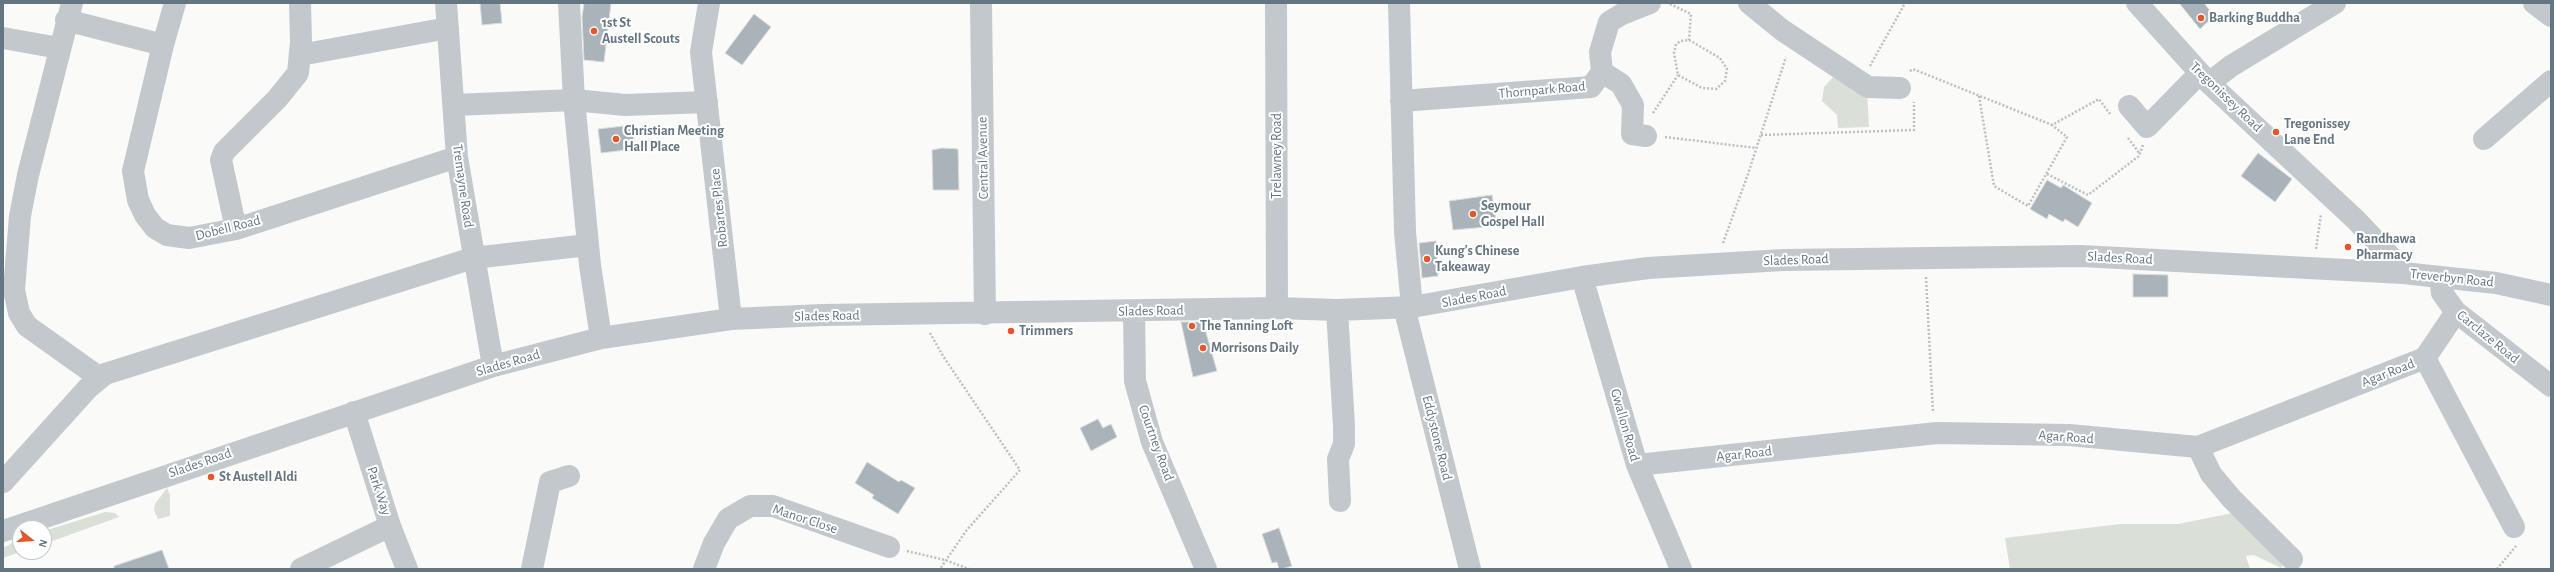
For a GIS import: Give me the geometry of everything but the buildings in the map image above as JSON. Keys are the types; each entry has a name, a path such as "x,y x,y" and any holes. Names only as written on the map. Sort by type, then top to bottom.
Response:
{"street":[{"name":"Dobell Road","path":"175,3 163,45 133,171 138,200 144,214 155,228 168,235 189,238 236,229 457,157"},
{"path":"236,229 221,160 224,152 277,99 298,72 300,56 300,3"},
{"name":"Tremayne Road","path":"446,3 457,157 473,258 493,366"},
{"path":"569,3 574,100 588,245 601,338"},
{"name":"Robartes Place","path":"709,3 701,52 731,319"},
{"name":"Central Avenue","path":"982,3 985,314"},
{"name":"Trelawney Road","path":"1276,3 1277,308"},
{"name":"Eddystone Road","path":"1400,3 1401,101 1408,307 1470,569"},
{"path":"1749,3 1795,39 1868,87 1909,88"},
{"name":"Tregonissey Road","path":"2136,3 2205,78 2321,188 2390,256 2403,273"},
{"path":"2121,112 2147,127 2205,78 2231,66 2335,3"},
{"path":"2534,3 2551,16"},
{"name":"Thornpark Road","path":"1401,101 1591,87 1602,72 1600,52 1603,35 1609,22 1640,5"},
{"path":"100,378 28,326 20,313 14,290 20,216 59,48 69,12 163,45"},
{"path":"300,56 448,28"},
{"path":"3,38 59,48"},
{"path":"1602,72 1621,84 1632,105 1632,134 1646,136"},
{"path":"2484,139 2551,81"},
{"path":"454,105 574,100 625,105 707,102"},
{"path":"3,482 100,378 473,258 588,245"},
{"name":"Slades Road","path":"3,531 493,366 601,338 731,319 823,315 921,315 1277,308 1337,310 1408,307 1582,276 1648,268 1721,264 1925,258 2082,256 2352,270"},
{"name":"Treverbyn Road","path":"2352,270 2403,273 2496,283 2551,295"},
{"name":"Gwallon Road","path":"1582,276 1637,465 1682,569"},
{"name":"Carclaze Road","path":"2440,278 2442,292 2456,312 2551,386"},
{"path":"1337,310 1344,426 1344,444 1338,459 1340,501"},
{"name":"Courtney Road","path":"1134,311 1135,381 1143,412 1152,442 1206,569"},
{"name":"Agar Road","path":"1637,465 1934,433 2069,435 2198,447 2425,358 2456,312"},
{"path":"2425,358 2514,527"},
{"name":"Park Way","path":"354,412 390,526 407,569"},
{"path":"2198,447 2212,474 2231,498 2292,559"},
{"path":"532,569 550,482 569,476"},
{"name":"Manor Close","path":"704,569 714,543 728,519 750,506 773,506 889,547"},
{"path":"301,569 390,526"}],"path":[{"path":"1669,3 1691,14 1689,40"},
{"path":"1860,82 1905,3"},
{"path":"1721,264 1722,245 1761,135 1786,54 1795,39"},
{"path":"1678,75 1702,88 1716,89 1725,80 1727,70 1720,58 1689,40 1681,41 1676,44 1674,53 1678,75 1654,111 1646,136 1756,148"},
{"path":"1761,135 1914,130 1909,88 1913,69"},
{"path":"1909,88 1902,74 1913,69 2052,125 2067,137 2028,206 1994,186 1980,96"},
{"path":"2052,125 2099,99 2121,112"},
{"path":"2047,174 2088,195 2140,154 2147,127"},
{"path":"2126,136 2140,154"},
{"path":"2313,268 2320,226 2321,188"},
{"path":"1925,258 1934,433"},
{"path":"921,315 943,356 1020,470 966,531 940,569"},
{"path":"889,547 945,560 969,569"}],"shaded area":[{"path":"1833,77 1867,91 1869,127 1838,128 1837,115 1822,101 1824,87"},
{"path":"167,488 170,495 170,516 158,519 154,510 155,504"},
{"path":"105,512 115,513 119,517 52,541 52,529"},
{"path":"2238,512 2286,559 2281,568 2254,555 2246,556 2250,569 2010,569 2005,538 2120,524 2178,524"},
{"path":"12,543 12,555 3,558 3,548"}],"place":[{"name":"Barking Buddha","path":"2201,18"},
{"name":"1st St Austell Scouts","path":"594,31"},
{"name":"Tregonissey Lane End","path":"2276,132"},
{"name":"Christian Meeting Hall Place","path":"616,139"},
{"name":"Seymour Gospel Hall","path":"1473,214"},
{"name":"Randhawa Pharmacy","path":"2348,247"},
{"name":"Kung's Chinese Takeaway","path":"1427,259"},
{"name":"The Tanning Loft","path":"1192,326"},
{"name":"Trimmers","path":"1011,331"},
{"name":"Morrisons Daily","path":"1203,348"},
{"name":"St Austell Aldi","path":"211,477"}]}
